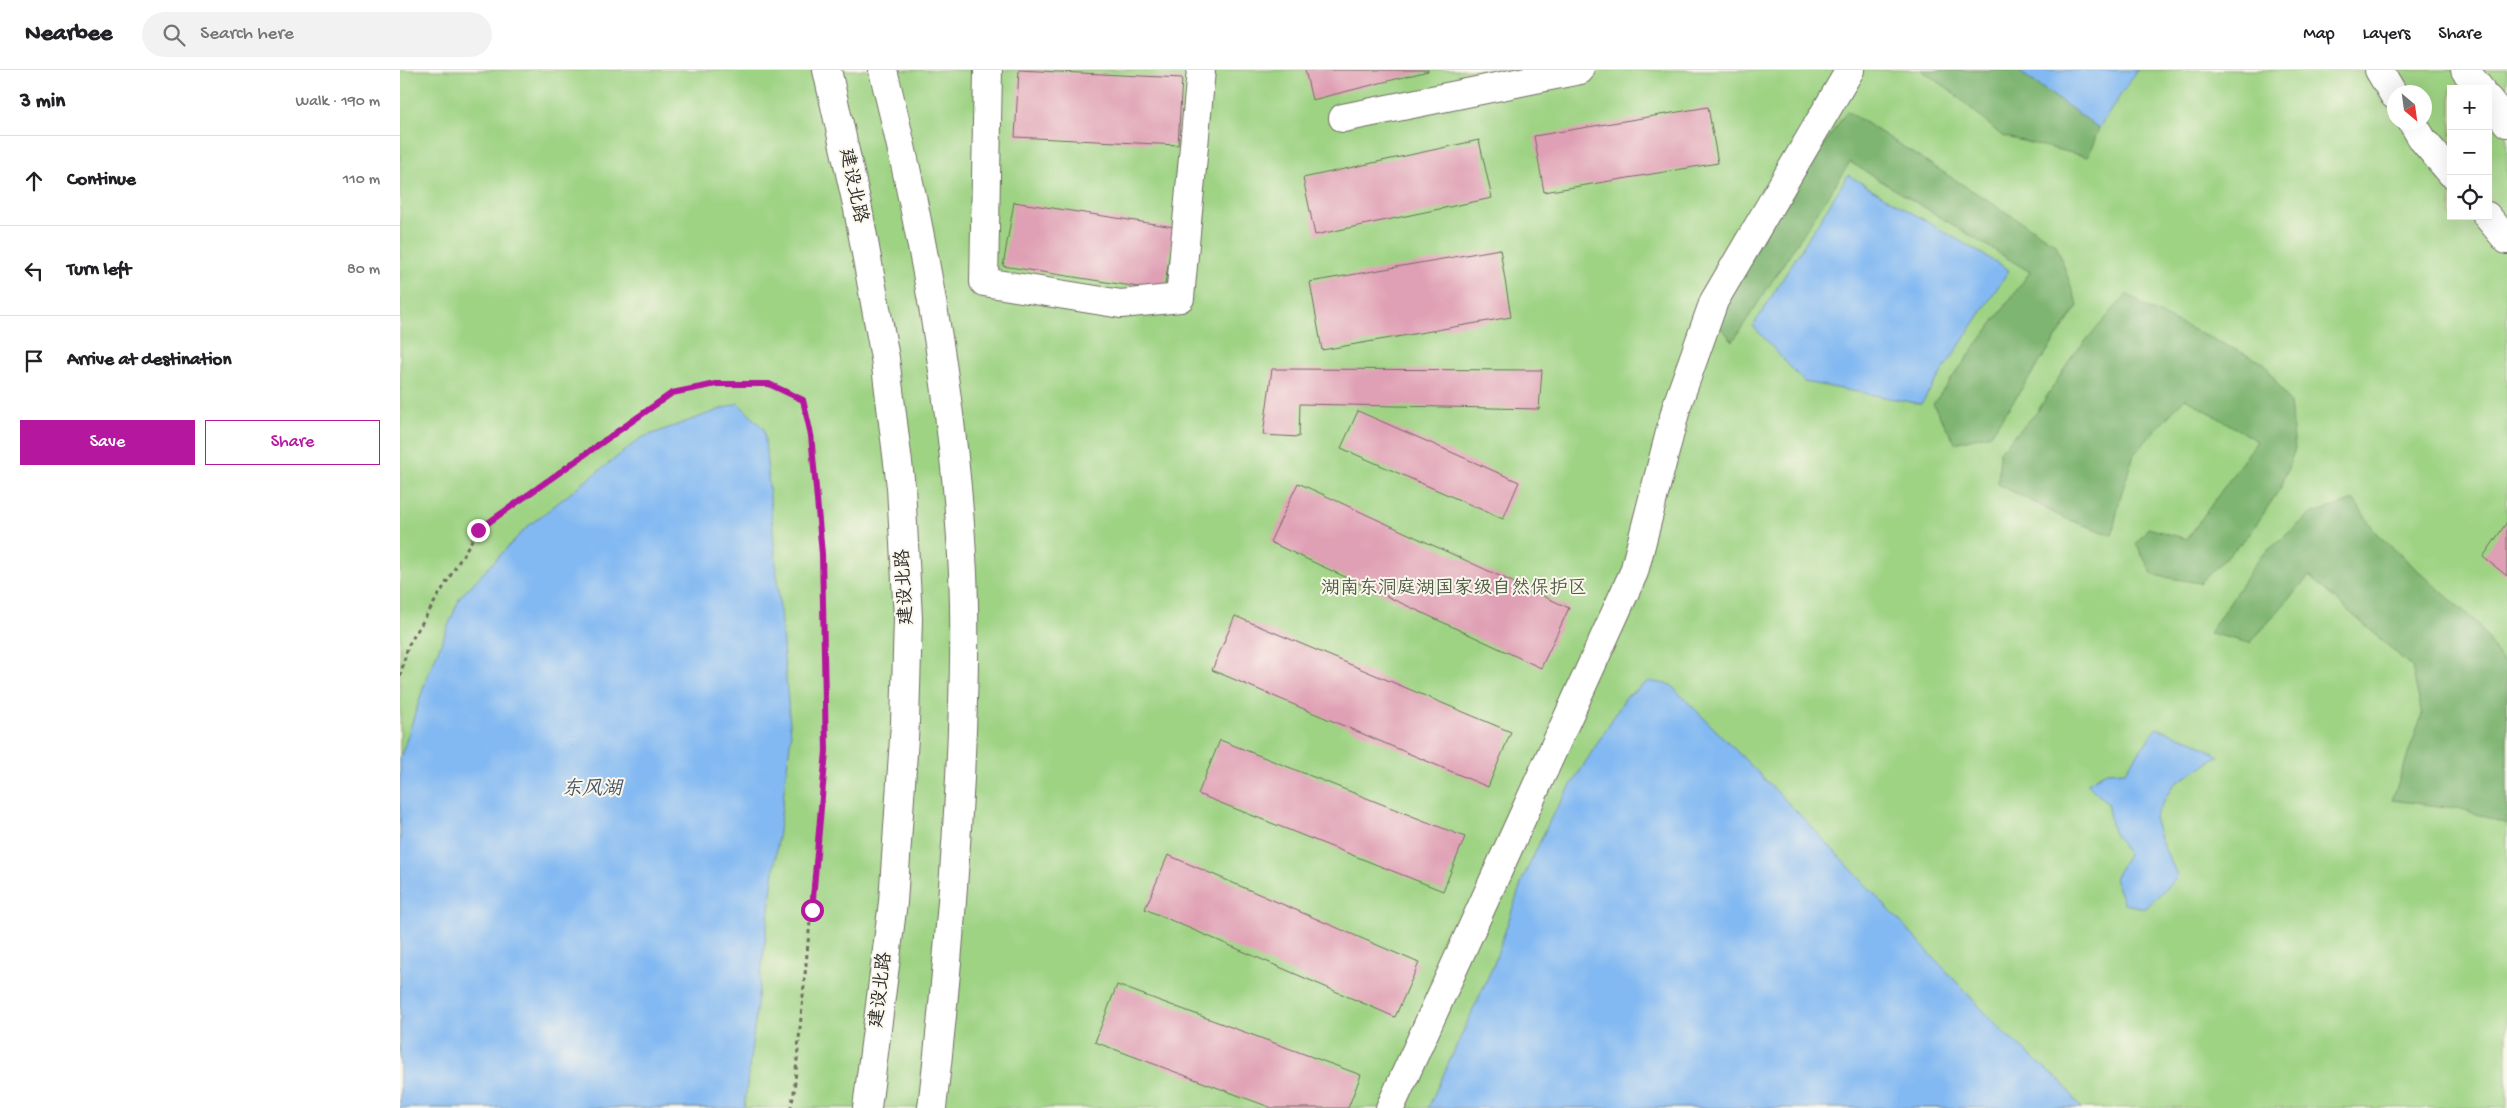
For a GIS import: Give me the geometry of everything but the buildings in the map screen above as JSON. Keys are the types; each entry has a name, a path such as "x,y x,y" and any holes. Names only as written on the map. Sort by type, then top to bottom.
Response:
{"main road":[{"name":"建设北路","path":"827,70 858,209 884,358 901,487 908,618 905,723 893,902 867,1108"},
{"path":"883,70 910,179 934,312 954,450 963,574 964,688 956,845 948,976 932,1108"},
{"path":"988,70 984,282 1121,304 1180,298 1201,70"},
{"path":"1344,118 1580,70"},
{"path":"1390,1108 1634,572 1677,405 1714,301 1850,70"},
{"path":"2379,70 2388,85"},
{"path":"2465,70 2477,85"},
{"path":"2492,104 2507,123"},
{"path":"2417,130 2447,168"},
{"path":"2490,220 2507,240"}],"path":[{"path":"400,676 408,646 478,530 597,444 672,393 716,384 769,384 803,400 811,435 822,554 826,751 798,1054 791,1108"}],"green space":[{"name":"湖南东洞庭湖国家级自然保护区","path":"400,70 2507,70 2507,1108 400,1108"},
{"path":"1921,70 2017,70 2099,128 2088,157 2002,136 1949,89"},
{"path":"1847,111 2056,244 2078,306 1991,434 1955,443 1933,404 2030,272 1850,162 1733,341 1714,321 1776,215"},
{"path":"2127,294 2151,310 2264,363 2290,403 2295,449 2281,487 2250,534 2200,583 2153,575 2136,544 2148,528 2187,539 2257,441 2185,398 2134,454 2120,498 2112,535 2064,518 1998,484 2000,451 2037,412 2073,355"},
{"path":"2354,500 2376,533 2478,624 2507,668 2507,824 2462,809 2392,800 2422,715 2412,667 2309,576 2250,643 2209,633 2259,558 2311,514"}],"water":[{"path":"2017,70 2137,70 2099,128"},
{"path":"1848,175 2009,270 1921,404 1804,382 1753,326"},
{"name":"东风湖","path":"738,403 764,429 791,736 744,1108 400,1108 400,759 426,680 460,597 527,527 641,438"},
{"path":"1649,681 1671,685 1809,824 2006,1035 2063,1083 2081,1108 1428,1108 1494,964 1523,878 1552,816 1626,697"},
{"path":"2157,728 2194,741 2219,756 2173,785 2154,818 2161,841 2178,877 2145,908 2124,904 2114,878 2128,855 2112,829 2107,802 2086,784 2106,772 2125,771"}],"route":[{"path":"478,530 597,444 672,393 716,384 769,384 803,400 811,435 822,554 826,751 812,910"}]}
